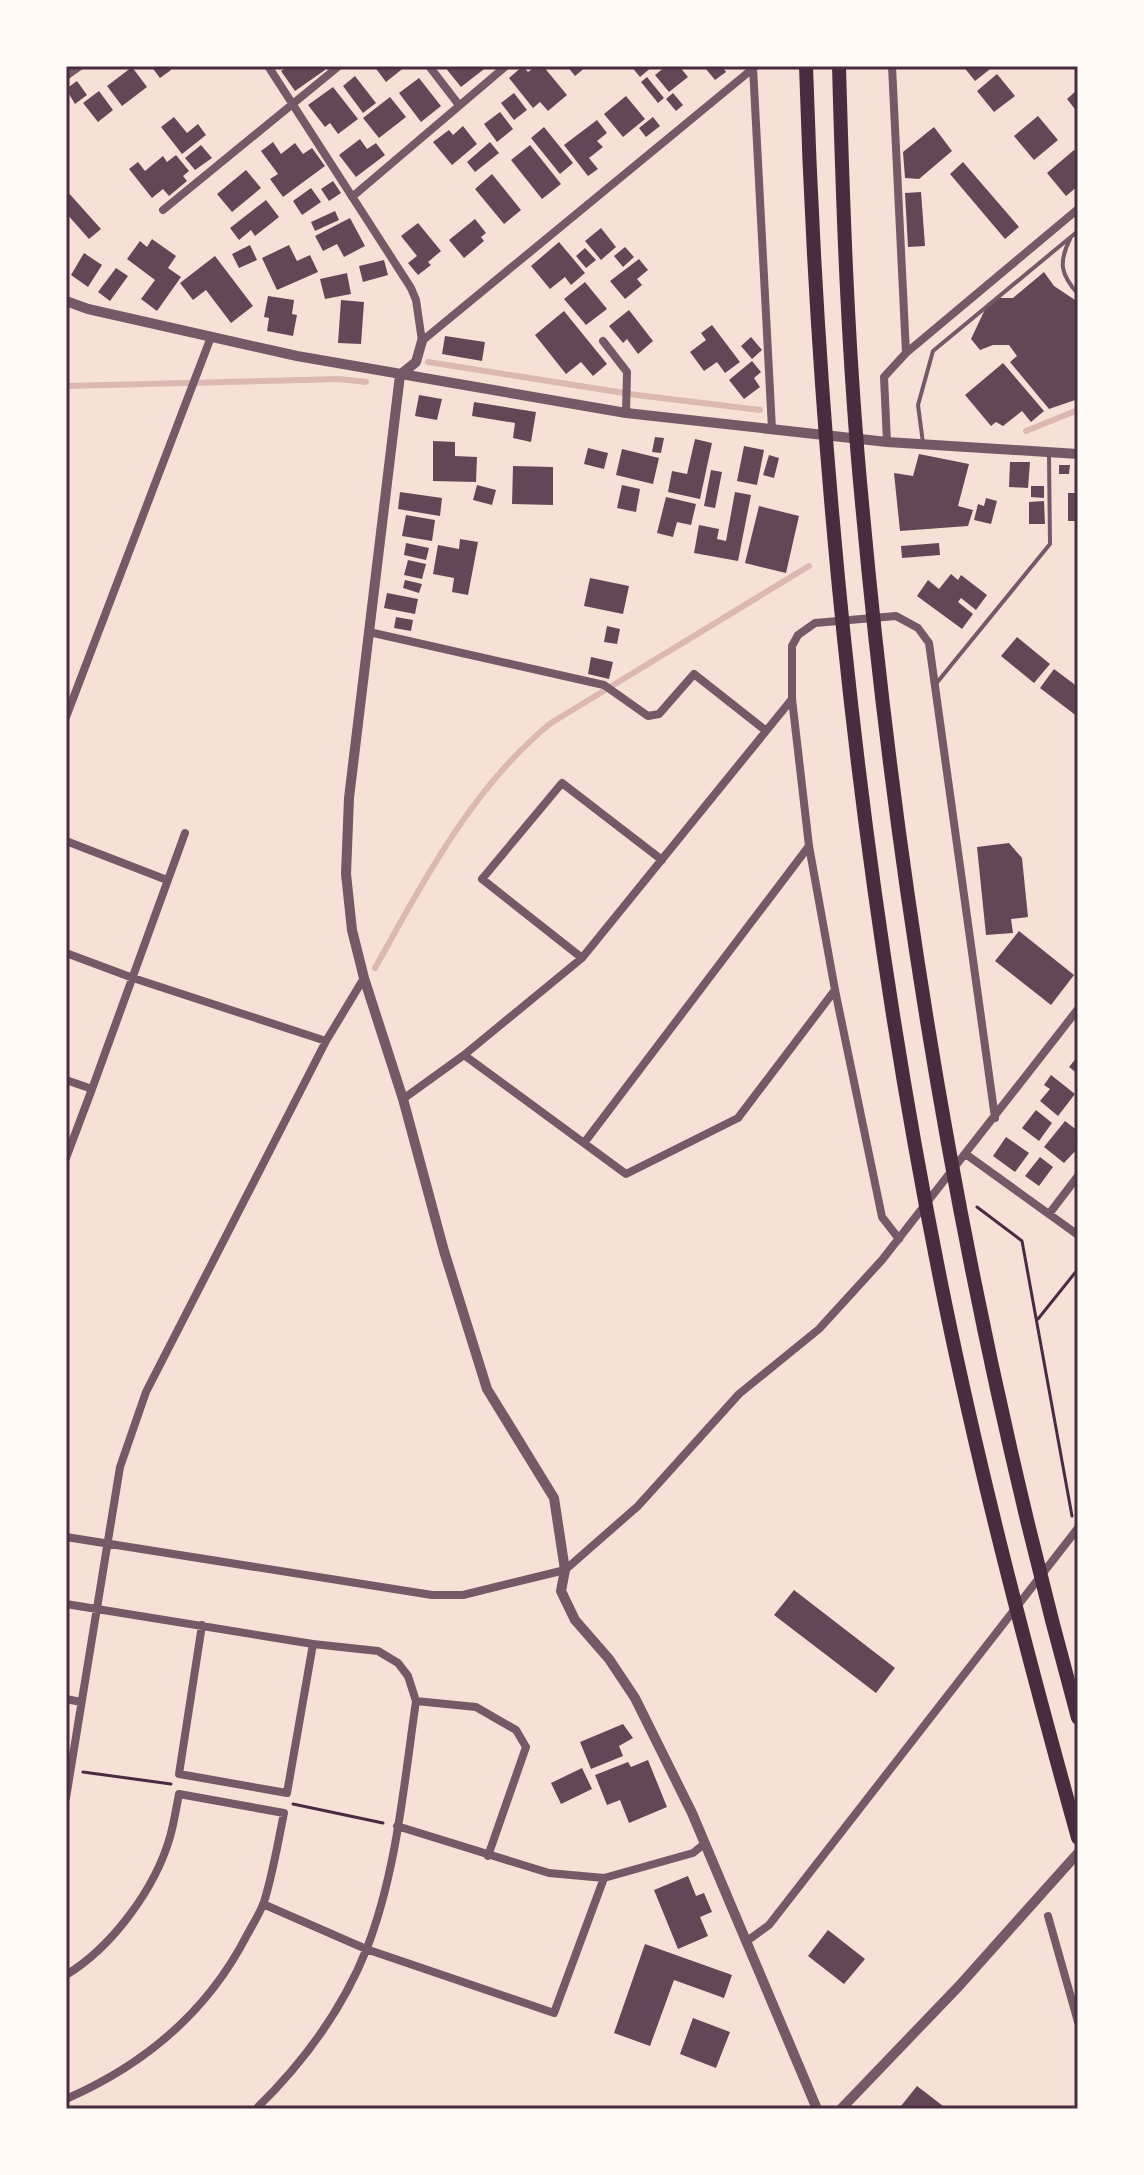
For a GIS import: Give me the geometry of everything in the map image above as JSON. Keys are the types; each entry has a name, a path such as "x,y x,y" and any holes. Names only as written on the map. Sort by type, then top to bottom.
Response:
{"highway":[{"path":"806,66 829,504 844,646 891,999 946,1306 1004,1557 1078,1838"},
{"path":"839,66 861,498 876,643 923,995 973,1279 1031,1534 1078,1718"}],"street":[{"path":"66,76 80,66"},
{"path":"268,66 411,288 416,300 422,341 416,362 400,375 349,798 346,874 352,930 364,978 403,1099 444,1251 487,1389 554,1498 565,1570 561,1591 575,1620 609,1659 635,1698 692,1813 817,2109"},
{"path":"163,210 339,66"},
{"path":"429,66 459,105"},
{"path":"352,197 506,66"},
{"path":"892,66 906,353"},
{"path":"422,341 754,67"},
{"path":"754,67 772,429"},
{"path":"887,442 884,377 906,353 1078,209"},
{"path":"66,301 88,309 211,337 400,375 626,413 887,442 1078,454"},
{"path":"66,717 211,337"},
{"path":"603,341 627,372 626,413"},
{"path":"899,1239 882,1217 809,846 792,699 792,646 798,635 815,623 896,616 918,628 929,643 995,1118"},
{"path":"369,632 604,685 648,716 659,714 694,674 765,730"},
{"path":"403,1099 464,1055 582,958 792,699"},
{"path":"582,958 482,879 562,783 662,860"},
{"path":"66,1158 185,833"},
{"path":"66,841 167,880"},
{"path":"584,1143 809,846"},
{"path":"66,953 326,1041"},
{"path":"66,1798 120,1467 146,1392 326,1041 364,978"},
{"path":"464,1055 626,1174 738,1118 835,990"},
{"path":"66,1537 432,1595 463,1595 565,1570 638,1506 739,1394 819,1329 899,1239 967,1155 1078,1009"},
{"path":"66,1080 92,1089"},
{"path":"967,1155 1078,1235"},
{"path":"1049,1214 1078,1176"},
{"path":"747,1941 769,1925 1077,1531"},
{"path":"66,1604 313,1644 378,1651 398,1663 408,1676 416,1701 397,1826 386,1885 366,1949 338,2005 314,2043 256,2109"},
{"path":"202,1625 179,1774 287,1793 313,1644"},
{"path":"66,1699 81,1702"},
{"path":"416,1701 476,1707 516,1730 526,1747 488,1856"},
{"path":"66,1975 114,1934 139,1902 169,1839 179,1794 284,1813 263,1904 240,1949 211,1992 148,2054 104,2082 66,2099"},
{"path":"397,1826 549,1873 604,1878 693,1853 704,1844"},
{"path":"841,2109 959,1986 1078,1853"},
{"path":"263,1904 366,1949 554,2013 604,1878"},
{"path":"1048,1916 1078,2022"}],"lane":[{"path":"923,443 918,405 933,351 1078,231"},
{"path":"1071,237 1063,252 1063,265 1065,280 1078,294"},
{"path":"934,687 1050,544 1049,451"}],"path":[{"path":"975,1196 978,1210 1022,1241 1077,1531"},
{"path":"1038,1320 1078,1269"}],"building":[{"path":"151,66 168,66 171,70 160,78"},
{"path":"289,66 323,66 325,70 295,91 281,71"},
{"path":"374,66 406,66 386,82"},
{"path":"444,66 488,66 461,87"},
{"path":"523,66 528,72 536,66 543,66 567,95 548,111 540,102 533,108 509,78"},
{"path":"567,66 587,66 575,76"},
{"path":"631,66 653,66 640,77"},
{"path":"666,66 679,66 688,77 669,92 655,75"},
{"path":"722,66 726,72 715,80 706,69"},
{"path":"963,66 994,66 975,81"},
{"path":"132,67 147,87 122,106 107,86"},
{"path":"997,74 1015,96 994,112 977,91"},
{"path":"355,76 376,103 363,113 343,86"},
{"path":"647,77 664,98 658,103 641,82"},
{"path":"419,78 441,106 421,122 399,93"},
{"path":"77,81 87,95 75,104 66,89"},
{"path":"333,87 358,119 338,134 330,123 325,127 308,105"},
{"path":"1078,89 1078,113 1067,99"},
{"path":"99,91 113,110 98,122 83,103"},
{"path":"514,93 527,110 514,120 501,103"},
{"path":"673,93 683,105 676,111 666,99"},
{"path":"626,96 645,119 623,137 604,114"},
{"path":"390,97 406,117 379,138 363,118"},
{"path":"500,112 513,129 497,142 484,124"},
{"path":"1038,116 1058,140 1034,160 1014,136"},
{"path":"174,117 187,133 198,124 206,135 182,154 161,127"},
{"path":"653,117 660,126 646,137 639,128"},
{"path":"597,120 607,133 597,141 603,147 589,158 598,169 588,176 564,145"},
{"path":"463,126 477,144 452,165 433,142 449,130 453,135"},
{"path":"544,127 573,163 560,174 531,138"},
{"path":"934,127 952,151 919,179 905,178 903,152"},
{"path":"360,139 367,149 376,143 385,155 356,177 339,155"},
{"path":"273,142 281,154 295,143 303,154 312,148 325,166 283,197 270,179 278,174 261,151"},
{"path":"490,142 499,153 475,172 467,162"},
{"path":"201,145 212,158 195,170 185,158"},
{"path":"530,145 561,184 542,199 511,160"},
{"path":"1074,150 1078,155 1075,170 1078,186 1066,196 1047,173"},
{"path":"176,155 189,171 183,176 187,181 169,196 163,189 152,198 129,169 138,162 145,171 163,156 167,162"},
{"path":"963,162 1019,227 1005,239 950,174"},
{"path":"246,170 261,188 232,212 217,194"},
{"path":"492,174 521,210 504,224 475,189"},
{"path":"333,181 341,193 329,201 321,189"},
{"path":"311,188 321,202 302,215 293,201"},
{"path":"66,190 101,229 89,239 66,213"},
{"path":"921,192 925,246 908,247 905,193"},
{"path":"266,200 279,217 255,236 251,230 239,240 230,228"},
{"path":"335,211 339,220 315,231 311,222"},
{"path":"350,218 365,246 344,257 337,244 323,251 315,236"},
{"path":"475,219 486,233 481,237 484,241 464,258 449,240"},
{"path":"418,223 441,251 428,262 431,265 418,275 408,263 417,256 401,236"},
{"path":"601,228 616,247 601,260 585,241"},
{"path":"152,239 176,256 168,268 181,277 157,311 141,299 155,280 127,259 140,241 147,247"},
{"path":"559,242 585,273 571,285 565,277 550,289 531,266"},
{"path":"250,245 257,260 239,268 232,254"},
{"path":"289,245 297,261 310,255 318,272 277,290 262,258"},
{"path":"625,247 634,257 623,267 614,256"},
{"path":"585,248 596,260 586,268 576,256"},
{"path":"84,253 102,265 88,287 71,275"},
{"path":"215,256 253,306 231,323 206,290 193,300 180,283"},
{"path":"639,259 648,270 637,279 642,285 625,299 610,281"},
{"path":"384,260 388,275 363,282 359,266"},
{"path":"116,268 128,276 110,301 98,292"},
{"path":"1044,272 1054,286 1078,302 1078,399 1049,409 1010,362 1017,356 1009,345 993,345 980,350 971,339 988,303 998,298 1013,298"},
{"path":"347,273 351,294 325,299 320,279"},
{"path":"585,282 607,309 586,325 564,299"},
{"path":"268,296 294,300 292,314 297,315 293,336 267,331 269,318 264,317"},
{"path":"341,300 364,302 361,344 338,343"},
{"path":"629,310 653,341 638,354 627,339 623,343 609,326"},
{"path":"564,311 607,364 593,376 581,362 566,374 535,335"},
{"path":"712,325 740,362 725,373 717,362 704,371 690,352 706,340 701,333"},
{"path":"445,336 485,342 482,361 442,354"},
{"path":"751,337 762,350 752,359 741,346"},
{"path":"752,361 761,372 754,378 760,387 744,399 729,380"},
{"path":"1003,363 1044,411 1031,422 1022,411 1003,426 996,422 991,426 965,395"},
{"path":"419,395 442,399 437,420 415,416"},
{"path":"474,402 536,412 531,442 513,438 515,423 472,416"},
{"path":"655,437 664,438 661,453 652,452"},
{"path":"695,439 712,443 700,499 668,492 672,471 687,474"},
{"path":"433,441 455,442 455,456 477,457 476,482 433,481"},
{"path":"744,446 764,450 757,485 737,481"},
{"path":"588,448 608,453 604,469 584,464"},
{"path":"622,449 659,458 653,484 616,475"},
{"path":"919,454 969,464 958,506 973,510 968,526 900,531 894,473 913,476"},
{"path":"769,455 779,458 774,478 763,475"},
{"path":"1010,462 1030,462 1028,488 1009,487"},
{"path":"1059,465 1070,465 1069,474 1059,474"},
{"path":"513,466 553,467 553,505 512,504"},
{"path":"711,470 722,472 715,508 704,506"},
{"path":"477,485 496,490 492,505 473,500"},
{"path":"622,485 640,489 636,512 617,508"},
{"path":"1031,486 1044,486 1044,498 1031,497"},
{"path":"400,492 442,498 440,516 398,509"},
{"path":"735,492 751,495 738,561 694,553 699,525 719,529 717,539 726,541"},
{"path":"1068,493 1078,493 1078,521 1068,521"},
{"path":"666,497 696,504 691,525 677,522 673,537 657,533"},
{"path":"986,498 997,501 991,524 974,520 978,504 984,506"},
{"path":"1044,501 1045,524 1029,524 1029,502"},
{"path":"759,506 799,516 786,573 745,563"},
{"path":"406,515 435,520 432,541 402,536"},
{"path":"460,539 478,542 468,595 452,592 454,578 433,574 438,545 459,549"},
{"path":"406,543 429,548 426,560 404,555"},
{"path":"939,543 940,555 902,558 901,546"},
{"path":"408,560 426,564 422,579 404,575"},
{"path":"951,574 958,580 961,575 987,595 976,610 961,598 958,602 973,614 962,629 917,596 928,580 939,589"},
{"path":"590,578 629,586 623,614 584,606"},
{"path":"405,580 422,584 419,593 403,588"},
{"path":"387,593 418,599 415,614 384,608"},
{"path":"396,617 413,620 411,631 394,628"},
{"path":"607,626 620,629 617,644 604,642"},
{"path":"1017,637 1050,664 1034,683 1001,656"},
{"path":"591,657 613,662 609,679 588,674"},
{"path":"1054,669 1078,687 1078,717 1040,688"},
{"path":"1009,843 1022,858 1028,917 1011,919 1013,933 986,935 977,847"},
{"path":"1019,931 1074,975 1051,1005 995,961"},
{"path":"1078,1056 1078,1074 1069,1067"},
{"path":"1051,1075 1075,1094 1058,1116 1040,1101 1050,1089 1044,1085"},
{"path":"1036,1110 1052,1123 1039,1141 1022,1128"},
{"path":"1065,1121 1078,1131 1078,1148 1064,1163 1044,1147"},
{"path":"1006,1137 1029,1153 1015,1172 993,1156"},
{"path":"1040,1157 1053,1167 1039,1186 1025,1176"},
{"path":"794,1590 895,1668 876,1693 774,1615"},
{"path":"623,1724 633,1738 619,1746 623,1756 591,1769 580,1742"},
{"path":"648,1760 667,1807 629,1823 620,1800 607,1805 595,1775 628,1762 631,1767"},
{"path":"582,1768 592,1789 561,1804 551,1783"},
{"path":"688,1876 696,1896 704,1893 712,1912 700,1917 708,1936 678,1949 654,1890"},
{"path":"828,1930 865,1959 844,1984 808,1956"},
{"path":"645,1944 732,1975 724,1998 674,1980 650,2046 614,2033"},
{"path":"693,2018 730,2032 716,2068 680,2054"},
{"path":"917,2086 947,2109 905,2109 901,2106"}],"waterway":[{"path":"428,362 637,395 760,410"},
{"path":"66,386 339,379 366,382"},
{"path":"1026,431 1078,410"},
{"path":"375,968 452,837 497,776 523,748 551,723 809,566"}]}
